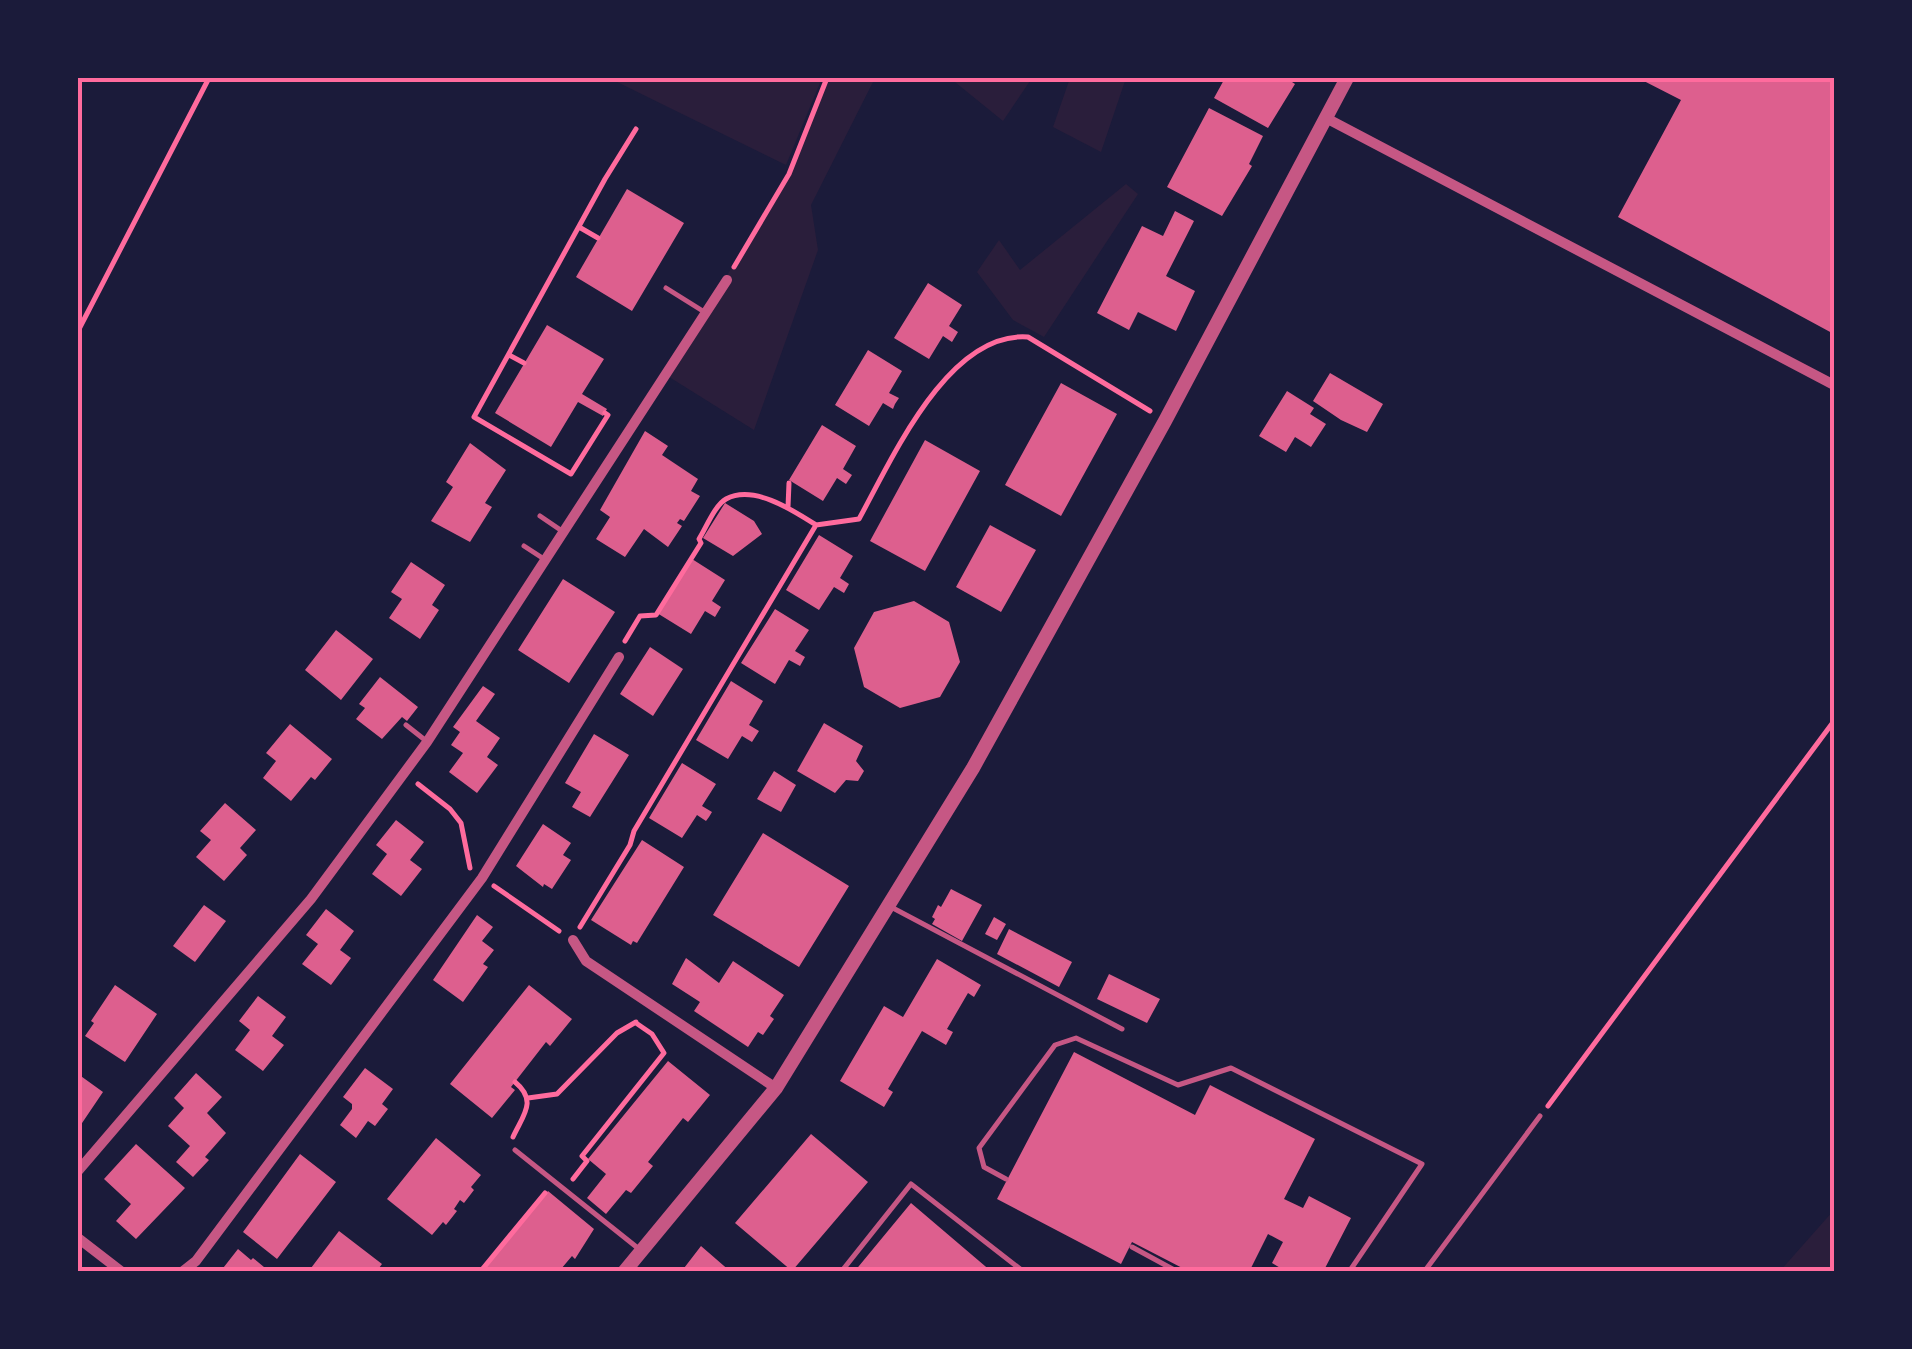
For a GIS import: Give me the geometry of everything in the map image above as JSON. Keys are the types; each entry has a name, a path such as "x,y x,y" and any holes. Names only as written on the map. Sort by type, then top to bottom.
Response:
{"street":[{"path":"624,1272 776,1088 972,768 1165,420 1347,78"},
{"path":"1326,118 1834,384"},
{"path":"78,1171 311,899 427,742 727,280"},
{"path":"182,1272 196,1261 269,1166 482,878 619,658"},
{"path":"573,940 586,962 776,1088"},
{"path":"78,1238 122,1272"}],"lane":[{"path":"666,288 706,313"},
{"path":"540,516 564,532"},
{"path":"524,546 546,561"},
{"path":"406,725 427,742"},
{"path":"888,906 1122,1029"},
{"path":"1006,1179 984,1167 979,1148 1056,1045 1076,1038 1178,1086 1231,1068 1422,1164 1349,1272"},
{"path":"1424,1272 1540,1116"},
{"path":"515,1150 641,1251"},
{"path":"841,1272 911,1184 1024,1272"},
{"path":"1132,1247 1178,1272"}],"path":[{"path":"78,331 209,78"},
{"path":"727,280 789,174 827,78"},
{"path":"605,413 608,415 572,474 474,417 636,129"},
{"path":"579,227 598,238"},
{"path":"619,658 640,616 656,615 722,501 731,497 771,498 816,526 859,518 931,396 986,344 1011,336 1028,337 1165,420"},
{"path":"509,354 524,363"},
{"path":"788,507 789,482"},
{"path":"573,940 682,747 816,526"},
{"path":"1540,1116 1834,722"},
{"path":"528,1098 557,1094 616,1033 636,1023 648,1004"},
{"path":"565,1190 587,1161 582,1156 664,1053 652,1034 636,1023"},
{"path":"514,1082 528,1098 526,1114 512,1135 515,1150"},
{"path":"480,1272 542,1197"}],"shaded area":[{"path":"609,78 822,78 786,165"},
{"path":"827,78 875,78 811,205 818,250 754,430 666,375 789,174"},
{"path":"950,78 1032,78 1003,121"},
{"path":"1070,78 1126,78 1101,152 1053,127"},
{"path":"1126,184 1138,194 1044,337 1013,320 977,272 999,240 1020,270"},
{"path":"1834,1210 1834,1271 1780,1271"}],"building":[{"path":"1225,78 1294,78 1295,84 1268,128 1214,98"},
{"path":"1638,78 1834,78 1832,333 1618,217 1681,100"},
{"path":"1209,108 1263,136 1249,164 1252,166 1222,216 1167,187"},
{"path":"627,189 684,223 632,311 576,277"},
{"path":"1175,211 1194,221 1166,276 1195,291 1176,331 1138,312 1129,330 1097,313 1142,226 1163,236"},
{"path":"928,283 962,305 949,326 958,332 952,342 943,336 929,359 894,338"},
{"path":"547,325 604,359 582,394 607,409 603,416 578,402 551,447 495,413"},
{"path":"868,350 902,371 889,393 899,398 893,409 883,403 869,426 835,405"},
{"path":"1330,373 1383,404 1367,432 1313,401"},
{"path":"1061,383 1117,414 1061,516 1005,485"},
{"path":"1287,391 1314,408 1310,414 1326,424 1311,447 1295,437 1286,452 1259,436"},
{"path":"822,425 856,446 843,469 852,475 846,484 837,478 823,501 789,480"},
{"path":"645,431 668,446 662,455 698,479 691,491 700,496 684,521 680,519 677,523 682,526 668,547 644,529 625,557 596,539 610,517 600,510"},
{"path":"925,440 980,471 925,571 870,541"},
{"path":"470,443 506,470 485,503 492,507 470,542 431,521 453,487 446,482"},
{"path":"725,503 754,521 762,534 733,556 703,538"},
{"path":"990,525 1036,550 1001,612 956,587"},
{"path":"819,535 853,556 840,578 849,584 844,593 834,587 819,610 786,590"},
{"path":"692,559 725,580 712,601 721,607 715,617 705,611 691,634 657,613"},
{"path":"411,562 445,585 432,605 439,610 420,639 389,618 402,599 391,592"},
{"path":"563,579 615,612 569,683 518,650"},
{"path":"914,601 949,622 960,662 940,697 900,708 864,687 854,648 874,612"},
{"path":"775,609 809,630 795,651 805,657 800,666 789,660 775,684 741,663"},
{"path":"336,630 373,659 341,700 305,670"},
{"path":"650,647 683,669 653,716 620,694"},
{"path":"380,677 418,707 407,721 402,717 382,739 356,719 365,708 359,704"},
{"path":"731,681 763,701 749,725 759,731 752,742 742,736 728,759 696,740"},
{"path":"483,686 495,694 476,721 500,738 487,757 498,765 477,793 449,772 463,753 451,745 460,732 453,727"},
{"path":"824,723 863,746 856,761 864,771 858,781 846,780 835,793 797,771"},
{"path":"290,724 332,759 291,801 263,778 276,761 266,753"},
{"path":"594,734 629,755 590,817 572,807 581,792 565,783"},
{"path":"682,763 716,784 702,806 712,812 709,817 706,821 697,815 682,838 649,818"},
{"path":"774,771 796,785 781,812 757,799"},
{"path":"225,803 256,830 240,848 247,855 224,881 196,857 211,840 200,831"},
{"path":"396,820 424,842 410,860 422,869 401,896 372,874 387,854 376,845"},
{"path":"543,824 571,843 563,855 571,860 552,889 544,884 543,887 516,866"},
{"path":"763,833 849,886 799,967 713,915"},
{"path":"642,840 684,867 637,943 633,941 631,945 591,920"},
{"path":"951,889 982,905 962,941 932,924 938,905 941,907"},
{"path":"204,905 226,921 195,962 173,946"},
{"path":"326,909 354,931 340,950 351,958 331,985 302,964 318,944 306,935"},
{"path":"477,915 493,927 482,941 494,950 483,964 488,967 463,1002 433,980"},
{"path":"994,917 1006,924 997,940 985,934"},
{"path":"1009,929 1072,962 1059,987 997,954"},
{"path":"686,958 719,983 733,961 784,995 763,1035 758,1032 748,1047 694,1011 700,1002 672,984"},
{"path":"937,959 981,985 974,997 968,993 947,1029 953,1032 946,1045 922,1031 888,1089 893,1092 884,1107 840,1081 884,1006 903,1017"},
{"path":"1109,974 1160,999 1147,1023 1097,999"},
{"path":"115,985 157,1014 125,1062 85,1036"},
{"path":"529,985 572,1019 550,1046 546,1042 492,1118 450,1084"},
{"path":"258,996 286,1017 272,1036 284,1045 263,1071 235,1050 250,1030 239,1021"},
{"path":"1074,1052 1195,1115 1210,1085 1315,1139 1284,1199 1303,1208 1309,1196 1351,1218 1323,1272 1287,1272 1272,1263 1283,1242 1268,1234 1249,1272 1190,1272 1132,1242 1121,1264 997,1199"},
{"path":"668,1061 710,1095 688,1122 683,1118 648,1162 653,1166 631,1193 626,1190 606,1214 587,1198 606,1174 588,1159"},
{"path":"365,1068 393,1089 382,1104 388,1109 375,1126 368,1121 356,1138 340,1125 352,1109 343,1097"},
{"path":"196,1073 222,1097 207,1113 226,1133 193,1177 176,1162 190,1146 168,1126 184,1108 174,1098"},
{"path":"78,1074 103,1092 78,1129"},
{"path":"811,1134 868,1182 792,1271 735,1223"},
{"path":"436,1138 481,1175 464,1203 460,1200 446,1225 443,1222 432,1235 387,1199"},
{"path":"136,1144 185,1188 136,1239 116,1221 131,1204 104,1179"},
{"path":"300,1154 336,1182 277,1259 243,1232"},
{"path":"548,1191 594,1229 575,1259 572,1256 561,1269 565,1272 482,1272"},
{"path":"911,1203 992,1272 854,1272"},
{"path":"339,1231 382,1264 376,1272 308,1272"},
{"path":"701,1246 731,1272 681,1272"},
{"path":"238,1249 253,1258 270,1272 220,1272"}]}
